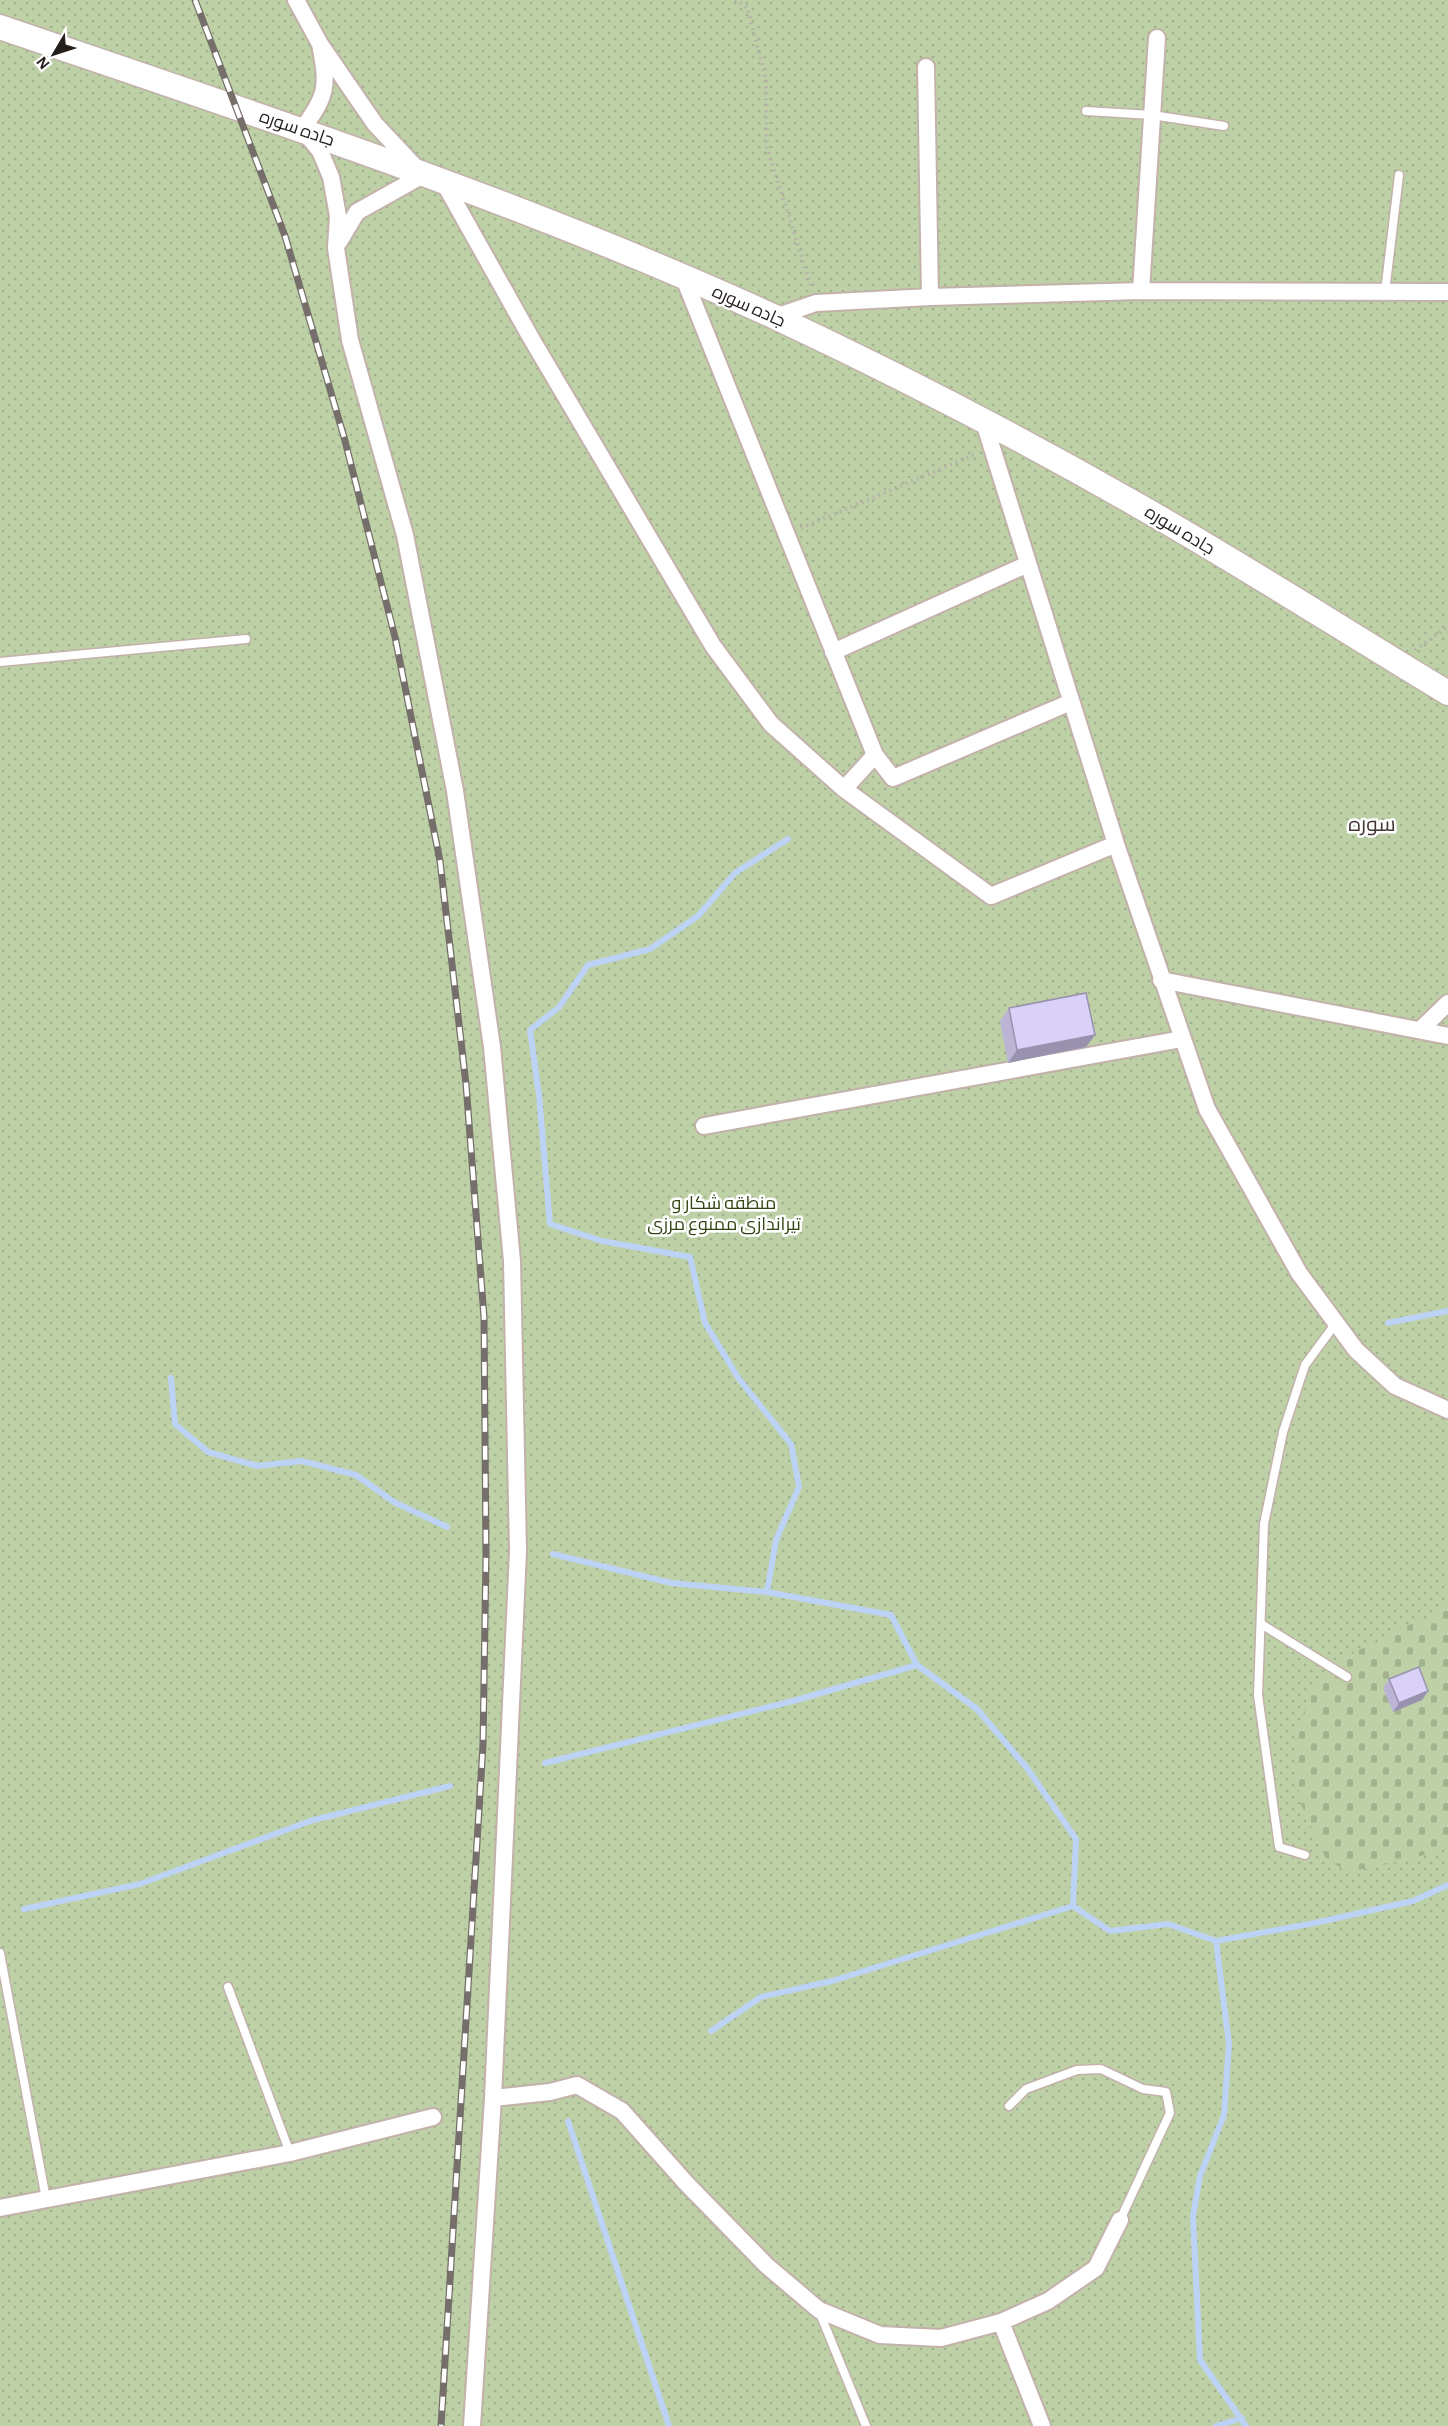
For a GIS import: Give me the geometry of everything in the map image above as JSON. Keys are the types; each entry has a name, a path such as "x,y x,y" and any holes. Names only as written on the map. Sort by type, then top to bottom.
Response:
{"main road":[{"name":"جاده سوره","path":"0,27 302,129 433,178 683,276 774,317 983,419 1141,507 1448,693"}],"street":[{"path":"297,0 320,44 375,124 433,178 531,338 713,646 771,724 844,789 991,896 1116,844"},
{"path":"1141,291 1157,38"},
{"path":"320,44 325,72 324,95 317,110 302,129 320,151 332,177 338,216 336,248 350,340 405,535 455,791 492,1047 512,1261 518,1551 493,2098 472,2426"},
{"path":"926,67 930,297"},
{"path":"336,248 357,212 433,178"},
{"path":"683,276 875,755 893,778 1071,702"},
{"path":"774,317 816,303 930,297 1141,291 1448,292"},
{"path":"983,419 1116,844 1207,1109 1299,1273 1356,1350 1395,1386 1448,1410"},
{"path":"833,651 1028,564"},
{"path":"844,789 875,755"},
{"path":"1161,980 1448,1036"},
{"path":"1420,1030 1448,1003"},
{"path":"704,1126 1182,1039"},
{"path":"493,2098 550,2092 577,2085 622,2111 686,2183 766,2265 819,2310 880,2334 941,2338 1001,2322 1048,2301 1096,2268 1120,2220"},
{"path":"0,2208 290,2153 433,2117"},
{"path":"1001,2322 1042,2426"}],"lane":[{"path":"1086,111 1152,115 1224,126"},
{"path":"1385,292 1399,175"},
{"path":"0,662 246,639"},
{"path":"1305,1855 1279,1847 1257,1695 1264,1524 1283,1432 1305,1365 1336,1323"},
{"path":"1261,1624 1347,1677"},
{"path":"0,1953 46,2199"},
{"path":"228,1987 290,2153"},
{"path":"1009,2106 1026,2089 1077,2070 1101,2069 1143,2090 1166,2092 1170,2113 1120,2220"},
{"path":"819,2310 866,2426"}],"path":[{"path":"735,0 747,7 766,79 767,148 816,303"},
{"path":"786,534 992,448"},
{"path":"1398,663 1448,626"}],"green space":[{"name":"منطقه شکار و تیراندازی ممنوع مرزی","path":"0,0 1448,0 1448,2426 0,2426"},
{"path":"1448,1602 1448,1847 1408,1860 1347,1872 1325,1857 1300,1802 1294,1742 1312,1689 1342,1659 1402,1628 1438,1613"}],"building":[{"path":"1086,993 1095,1035 1017,1050 1009,1008"},
{"path":"1419,1667 1428,1691 1399,1703 1389,1679"}],"waterway":[{"path":"767,1592 776,1540 799,1487 791,1444 739,1379 705,1323 690,1257 602,1241 550,1224 539,1095 530,1030 559,1007 588,965 650,949 698,916 735,873 788,839"},
{"path":"1388,1323 1448,1311"},
{"path":"171,1378 175,1424 208,1452 257,1466 302,1461 356,1475 394,1502 447,1527"},
{"path":"553,1554 671,1583 767,1592 891,1615 917,1665 977,1709 1027,1768 1076,1839 1073,1906 1110,1931 1168,1924 1216,1941 1315,1923 1413,1901 1448,1885"},
{"path":"545,1763 793,1701 917,1665"},
{"path":"24,1909 140,1884 310,1821 450,1786"},
{"path":"711,2031 761,1997 832,1981 1073,1906"},
{"path":"1216,1941 1229,2044 1224,2115 1200,2176 1193,2216 1200,2360 1246,2426"},
{"path":"568,2121 669,2426"},
{"path":"1216,2426 1242,2418"}],"railway":[{"path":"195,0 285,236 344,437 395,637 440,861 466,1084 484,1317 486,1555 483,1745 441,2426"}],"district":[{"name":"سوره","path":"1372,824"}]}
